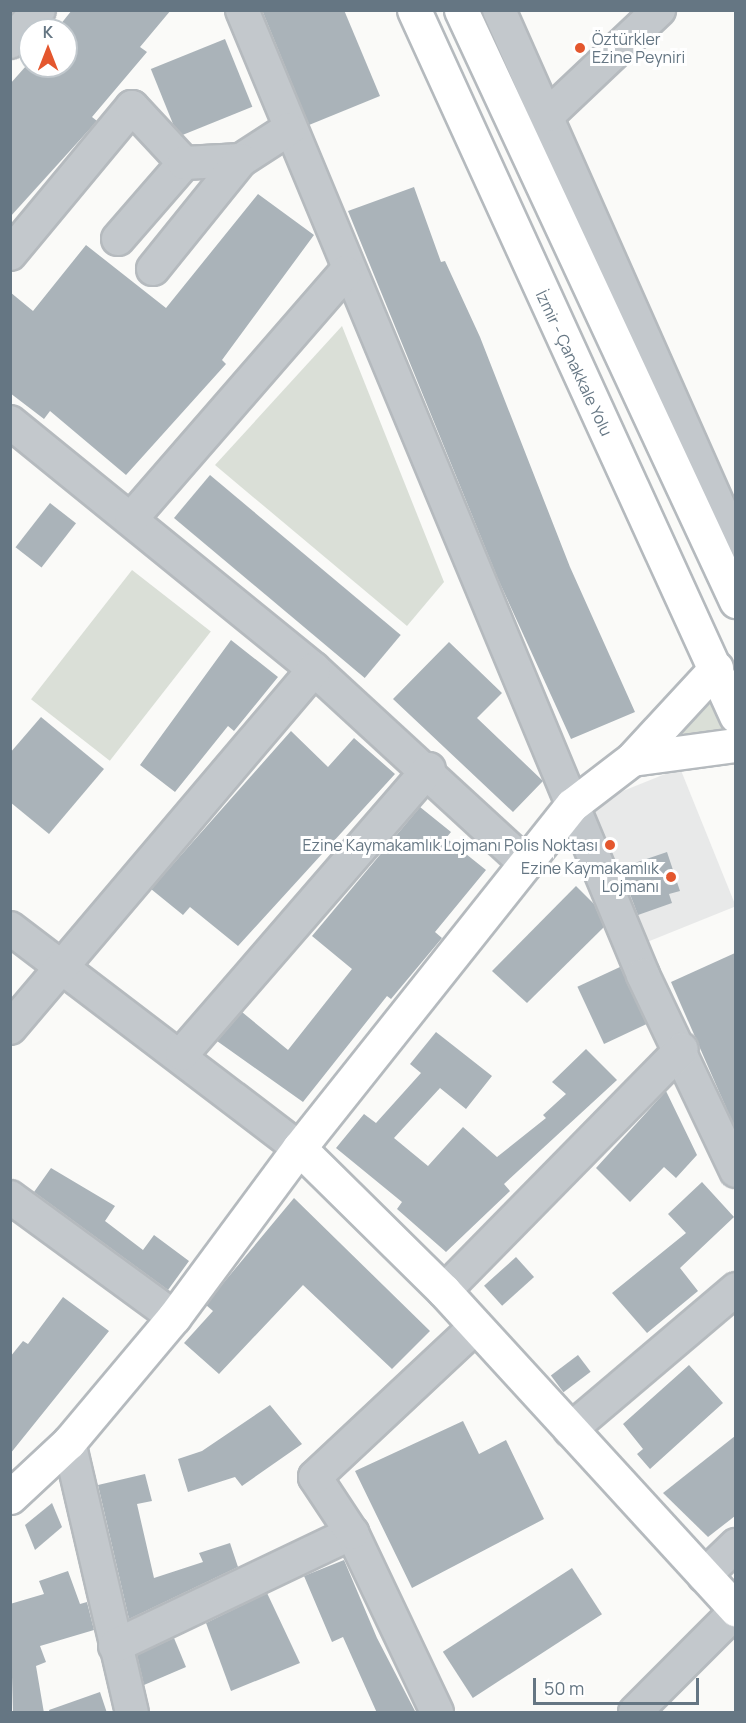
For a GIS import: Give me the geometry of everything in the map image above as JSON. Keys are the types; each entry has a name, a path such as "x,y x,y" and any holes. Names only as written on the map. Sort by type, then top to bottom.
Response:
{"main road":[{"name":"İzmir - Çanakkale Yolu","path":"414,10 716,668 735,716"},
{"path":"461,10 735,601"},
{"path":"10,1497 69,1442 174,1317 299,1148 572,805 632,759 716,668"},
{"path":"632,759 735,745"},
{"path":"299,1148 444,1291 474,1328 735,1611"}],"street":[{"path":"10,42 39,10"},
{"path":"242,10 346,272 643,975 682,1049 735,1170"},
{"path":"499,10 548,116 735,545"},
{"path":"548,116 659,10"},
{"path":"10,254 132,107 184,163"},
{"path":"153,270 241,160 289,129"},
{"path":"118,239 184,163 241,160"},
{"path":"131,519 346,272"},
{"path":"10,422 314,669 429,770 526,864"},
{"path":"10,1028 314,669"},
{"path":"182,1054 429,770"},
{"path":"10,928 182,1054 299,1148"},
{"path":"444,1291 682,1049"},
{"path":"10,1197 174,1317"},
{"path":"570,1430 735,1289"},
{"path":"437,1713 352,1533 315,1476 474,1328"},
{"path":"69,1442 132,1713"},
{"path":"115,1646 352,1533"},
{"path":"704,1576 735,1545"},
{"path":"634,1713 735,1611"}],"shaded area":[{"path":"342,326 444,582 407,626 215,465"},
{"path":"132,570 211,632 110,761 31,699"},
{"path":"716,668 735,745 632,759"},
{"name":"Ezine Kaymakamlık Lojmanı","path":"680,768 736,906 642,944 586,806"}],"building":[{"path":"72,10 171,10 140,47 147,52 92,117 97,121 10,217 10,84 18,75 18,78 78,78 78,18 66,18"},
{"path":"262,10 344,10 380,96 309,125"},
{"path":"225,39 252,107 178,137 151,69"},
{"path":"414,187 441,262 445,261 480,337 570,567 635,712 571,739 498,579 348,211"},
{"path":"258,194 314,235 222,360 226,364 126,475 50,411 44,419 10,393 10,292 33,311 86,245 166,308"},
{"path":"210,475 401,635 365,678 174,518"},
{"path":"50,503 76,523 42,567 16,547"},
{"path":"231,640 278,677 234,731 228,726 175,792 140,765"},
{"path":"449,642 502,693 477,718 543,781 513,812 393,699"},
{"path":"41,717 104,769 49,834 10,802 10,753"},
{"path":"291,731 328,767 354,738 395,774 238,946 190,907 183,915 151,889"},
{"path":"420,807 451,832 446,838 486,870 435,932 442,938 391,999 387,996 303,1102 217,1041 242,1012 288,1050 352,969 312,936"},
{"name":"Ezine Kaymakamlık Lojmanı","path":"667,852 680,891 669,894 672,903 638,915 620,868"},
{"path":"576,886 594,904 604,927 527,1003 492,971"},
{"path":"735,953 735,1128 671,982"},
{"path":"620,967 647,1024 604,1044 577,987"},
{"path":"436,1032 492,1076 466,1109 440,1088 394,1138 428,1166 463,1127 497,1157 546,1118 543,1115 566,1094 552,1082 586,1049 617,1080 504,1184 510,1191 446,1252 397,1209 402,1202 336,1148 364,1114 376,1123 421,1073 410,1064"},
{"path":"666,1091 697,1155 676,1178 664,1167 630,1202 596,1168"},
{"path":"51,1168 115,1206 105,1221 143,1250 154,1235 189,1261 168,1290 34,1192"},
{"path":"702,1182 734,1217 680,1268 698,1291 647,1333 612,1293 686,1233 668,1214"},
{"path":"294,1198 430,1331 392,1369 303,1285 219,1374 184,1343 213,1311 206,1305 215,1293"},
{"path":"516,1257 534,1277 502,1306 484,1286"},
{"path":"63,1297 109,1331 10,1454 10,1357 23,1341 28,1344"},
{"path":"578,1355 591,1372 563,1392 551,1375"},
{"path":"689,1365 723,1403 650,1469 637,1454 643,1449 623,1424"},
{"path":"270,1405 302,1444 242,1486 235,1477 188,1492 178,1459 202,1451"},
{"path":"463,1421 479,1454 506,1440 544,1519 412,1588 355,1471"},
{"path":"735,1436 735,1516 708,1537 663,1493"},
{"path":"145,1474 152,1501 137,1504 154,1578 203,1562 199,1553 230,1543 238,1567 129,1619 98,1485"},
{"path":"52,1503 62,1527 35,1550 25,1525"},
{"path":"344,1560 377,1638 416,1713 377,1713 343,1637 332,1642 304,1576"},
{"path":"572,1568 602,1614 473,1698 443,1652"},
{"path":"68,1571 80,1604 87,1602 94,1630 40,1646 46,1662 36,1666 44,1713 13,1713 10,1604 44,1594 39,1581"},
{"path":"267,1593 300,1663 231,1691 206,1623"},
{"path":"174,1638 186,1667 144,1685 137,1655"},
{"path":"100,1692 107,1713 50,1713 49,1710"}],"place":[{"name":"Öztürkler Ezine Peyniri","path":"580,48"},
{"name":"Ezine Kaymakamlık Lojmanı Polis Noktası","path":"610,845"},
{"name":"Ezine Kaymakamlık Lojmanı","path":"671,877"}]}
